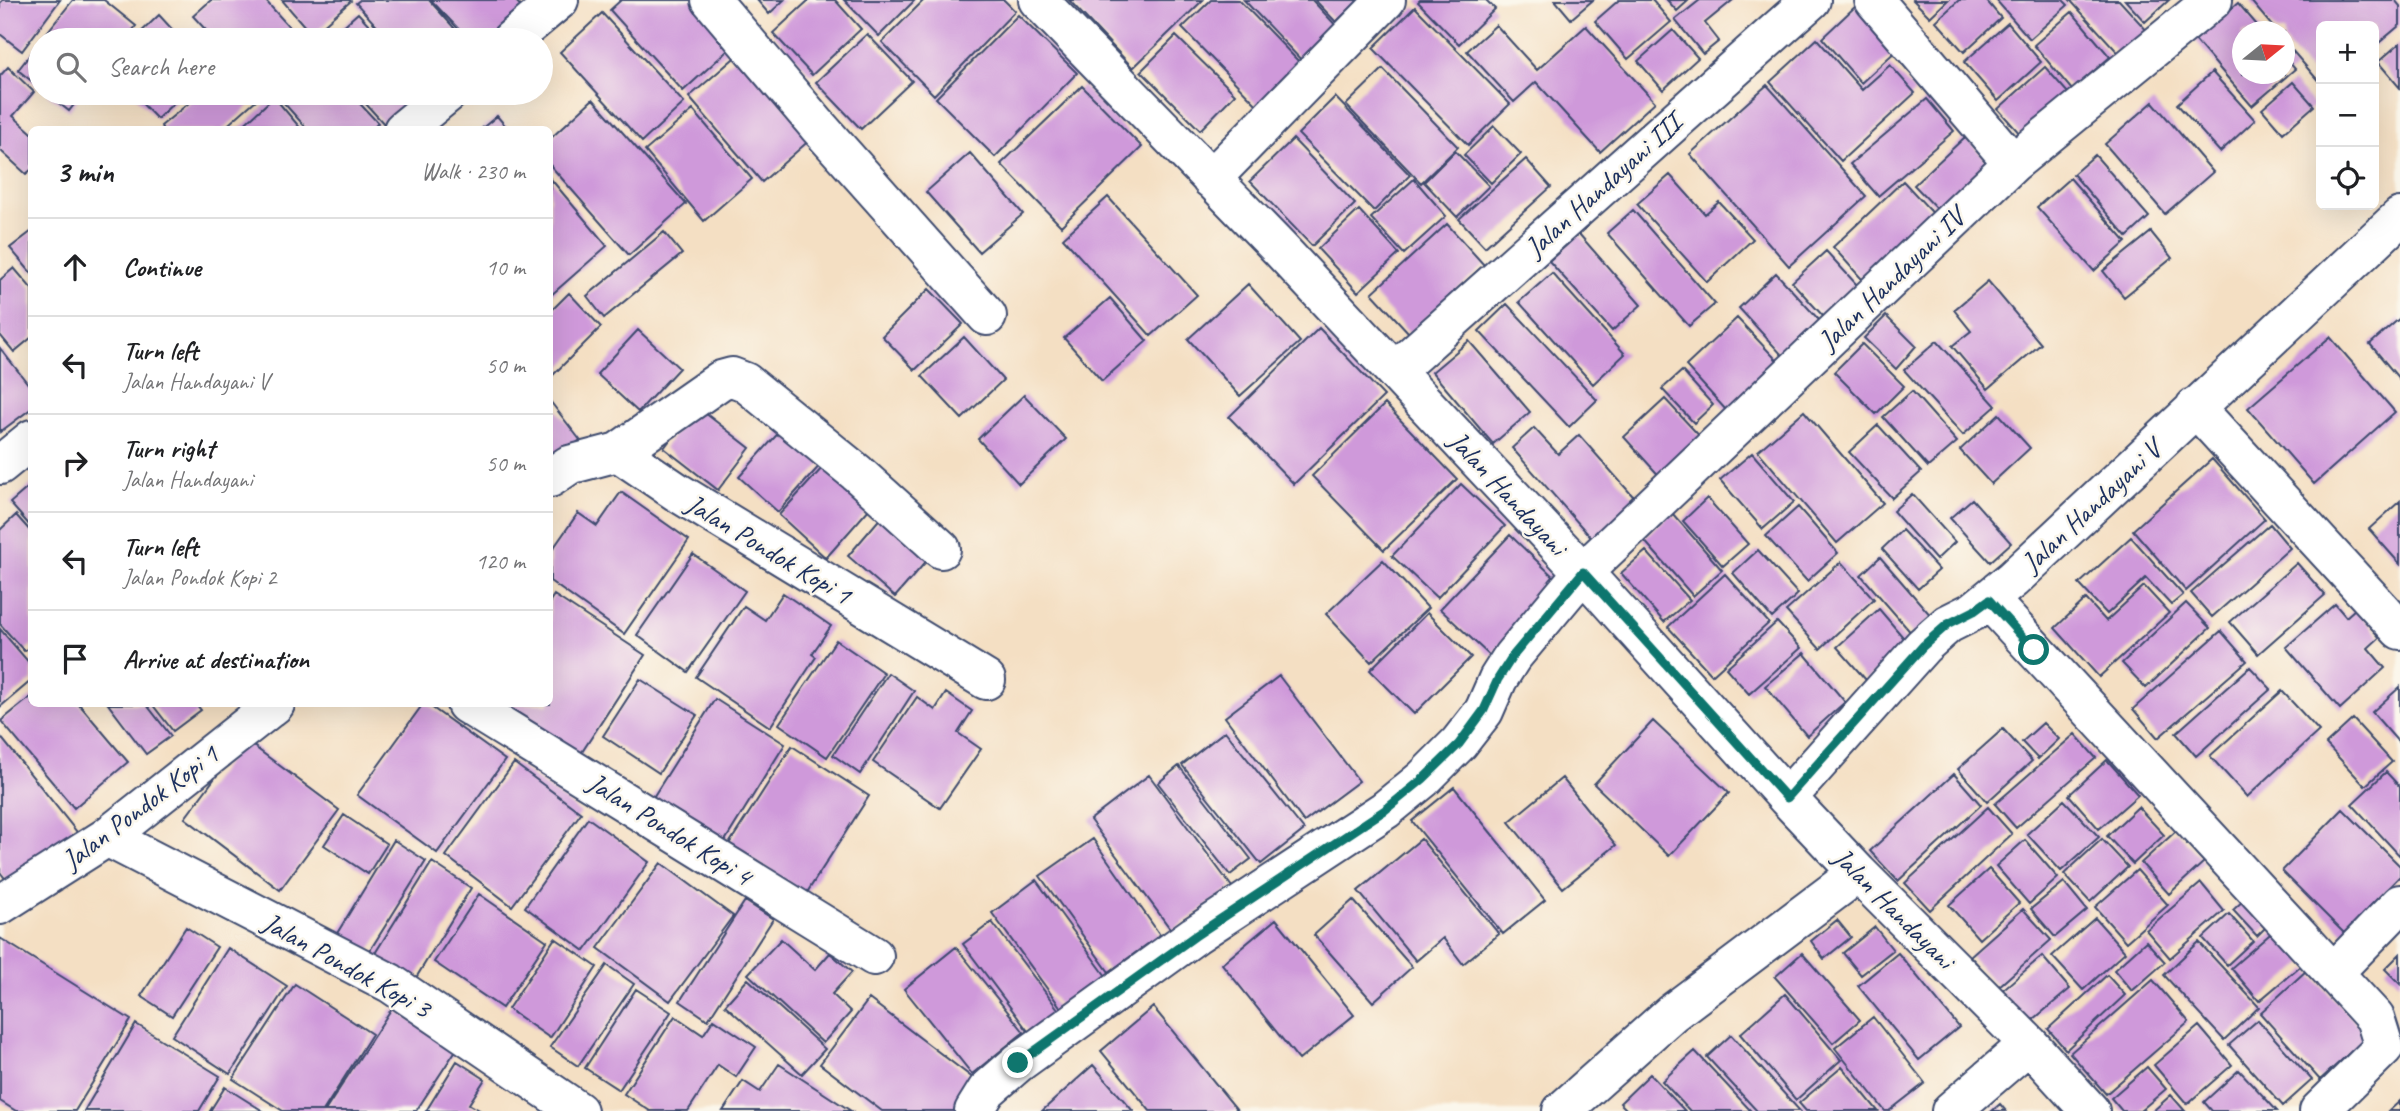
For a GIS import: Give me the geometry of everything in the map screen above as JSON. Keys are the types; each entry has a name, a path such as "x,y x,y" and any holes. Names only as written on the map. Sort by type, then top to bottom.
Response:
{"street":[{"path":"525,28 559,0"},
{"path":"711,0 817,125 987,316"},
{"name":"Jalan Handayani","path":"1038,0 1395,371 1858,873 2029,1044 2090,1111"},
{"path":"1211,179 1386,0"},
{"name":"Jalan Handayani III","path":"1395,371 1811,0"},
{"path":"1874,0 2013,163"},
{"name":"Jalan Handayani IV","path":"974,1111 987,1090 1018,1063 1195,936 1385,810 1423,779 1459,744 1484,710 1498,679 1512,657 1583,572 2013,163 2213,0"},
{"path":"409,126 434,105"},
{"name":"Jalan Handayani V","path":"1787,798 1923,646 1948,624 1989,600 2400,217"},
{"path":"553,476 569,465 618,452 721,380 732,377 746,382 857,473 941,549"},
{"path":"2195,407 2400,630"},
{"path":"0,465 28,442"},
{"name":"Jalan Pondok Kopi 1","path":"618,452 677,492 986,680"},
{"path":"1989,600 2375,1018 2392,1055 2319,1111"},
{"name":"Jalan Pondok Kopi 1","path":"0,905 107,837 271,707"},
{"name":"Jalan Pondok Kopi 4","path":"471,707 874,956"},
{"name":"Jalan Pondok Kopi 3","path":"107,837 390,983 578,1111"},
{"path":"1562,1111 1672,1013 1858,873"},
{"path":"2333,973 2400,904"},
{"path":"1951,1111 2029,1044"}],"building":[{"path":"3,0 60,0 39,28 28,28 28,43 22,51 0,34 0,3"},
{"path":"73,0 104,0 136,26 134,28 51,28"},
{"path":"211,0 265,0 290,28 204,28 193,16"},
{"path":"282,0 351,1 320,28 306,28"},
{"path":"360,0 429,0 454,28 378,28 356,3"},
{"path":"431,0 515,0 528,14 513,28 458,28"},
{"path":"621,0 699,0 737,42 683,91 610,10"},
{"path":"757,0 784,0 769,14"},
{"path":"809,0 835,0 861,29 812,75 773,33"},
{"path":"844,0 915,0 879,36"},
{"path":"924,0 1004,0 1015,11 934,95 882,42"},
{"path":"1069,0 1203,0 1133,68"},
{"path":"1211,0 1239,0 1304,67 1261,109 1182,28"},
{"path":"1244,0 1312,0 1341,31 1306,65"},
{"path":"1315,0 1359,0 1336,22"},
{"path":"1486,0 1495,9 1459,44 1418,2"},
{"path":"1555,0 1593,0 1571,19"},
{"path":"1619,0 1652,0 1671,22 1628,59 1595,21"},
{"path":"1667,0 1689,0 1677,11"},
{"path":"1700,0 1733,0 1705,23 1719,41 1703,54 1675,20"},
{"path":"1913,0 1948,0 1930,17"},
{"path":"1959,0 1986,0 2001,18 1964,52 1936,21"},
{"path":"1996,0 2063,0 2068,5 2030,39"},
{"path":"2070,0 2119,0 2149,33 2123,58"},
{"path":"2125,0 2169,0 2145,22"},
{"path":"2250,0 2395,0 2400,6 2400,25 2379,43 2379,21 2316,21 2316,78 2295,54 2295,21 2268,21"},
{"path":"2238,3 2254,21 2232,21 2232,83 2195,40"},
{"path":"1858,4 1898,49 1861,83 1822,38"},
{"path":"1415,7 1510,104 1468,145 1373,48"},
{"path":"2072,12 2110,57 2072,90 2034,45"},
{"path":"358,13 372,28 341,28"},
{"path":"602,13 684,103 642,142 560,52"},
{"path":"159,15 171,28 145,28"},
{"path":"1018,15 1077,73 995,157 936,98"},
{"path":"2008,23 2041,62 1998,101 1964,62"},
{"path":"1496,25 1537,70 1586,26 1655,102 1600,152 1536,82 1514,102 1467,51"},
{"path":"1673,30 1698,58 1663,90 1638,61"},
{"path":"867,34 912,81 861,129 816,82"},
{"path":"1176,36 1235,94 1200,130 1141,71"},
{"path":"1817,39 1862,90 1890,65 1915,93 1841,161 1770,82"},
{"path":"2400,43 2400,88 2379,63"},
{"path":"740,53 812,138 762,182 689,97"},
{"path":"28,57 28,78 18,70"},
{"path":"8,67 28,86 28,99 13,116 28,129 26,174 0,150 0,76"},
{"path":"2045,67 2068,93 2021,135 1998,109"},
{"path":"1383,69 1458,147 1421,183 1346,105"},
{"path":"2212,72 2255,120 2220,152 2177,104"},
{"path":"2233,84 2278,84 2252,106"},
{"path":"2291,84 2295,84 2314,106 2283,133 2262,109"},
{"path":"1767,85 1866,196 1789,266 1690,154"},
{"path":"1082,86 1142,147 1061,226 1001,164"},
{"path":"1335,97 1410,175 1374,211 1298,134"},
{"path":"593,99 686,204 629,255 553,168 553,136"},
{"path":"1927,99 1954,131 1878,196 1850,164"},
{"path":"2153,102 2213,172 2165,214 2105,144"},
{"path":"61,105 74,105 69,111"},
{"path":"144,105 172,105 157,119"},
{"path":"186,105 250,105 227,126 161,126"},
{"path":"265,105 281,105 299,126 242,126"},
{"path":"286,105 361,105 378,123 375,126 304,126"},
{"path":"367,105 408,105 385,125"},
{"path":"693,110 752,179 704,221 645,151"},
{"path":"497,116 506,126 485,126"},
{"path":"1494,126 1521,154 1491,183 1464,155"},
{"path":"1965,137 1993,168 1943,215 1914,185"},
{"path":"1293,139 1355,204 1312,246 1250,181"},
{"path":"1455,151 1489,186 1457,217 1424,182"},
{"path":"970,153 1023,214 979,252 926,192"},
{"path":"2095,155 2149,217 2127,237 2073,174"},
{"path":"1526,159 1551,187 1485,247 1459,219"},
{"path":"1670,175 1705,214 1719,202 1753,239 1707,282 1637,204"},
{"path":"2070,178 2126,242 2094,271 2037,207"},
{"path":"1414,179 1446,216 1404,254 1371,218"},
{"path":"1903,181 1941,222 1870,288 1833,247"},
{"path":"553,182 607,246 553,293"},
{"path":"1108,197 1197,295 1151,336 1063,238"},
{"path":"1359,210 1399,254 1358,292 1318,249"},
{"path":"1633,210 1715,304 1689,326 1607,233"},
{"path":"1447,224 1484,265 1409,333 1372,293"},
{"path":"664,232 682,254 604,318 587,296"},
{"path":"2151,232 2172,258 2124,297 2103,271"},
{"path":"28,234 28,269 10,248"},
{"path":"1579,234 1641,305 1612,331 1549,261"},
{"path":"1826,251 1867,296 1833,327 1792,282"},
{"path":"14,268 28,284 28,340 14,352 0,335 0,280"},
{"path":"1552,273 1625,354 1593,384 1519,302"},
{"path":"1776,273 1831,333 1794,368 1739,308"},
{"path":"1988,281 2041,344 1988,389 1952,346 1971,331 1954,310"},
{"path":"1248,284 1300,342 1240,396 1188,339"},
{"path":"929,289 963,324 915,370 882,336"},
{"path":"569,293 601,327 553,375 553,309"},
{"path":"1110,298 1147,341 1102,381 1064,338"},
{"path":"1507,304 1597,400 1569,427 1479,331"},
{"path":"1886,316 1916,346 1896,369 1864,338"},
{"path":"1737,318 1788,372 1736,421 1686,366"},
{"path":"2400,318 2400,380 2370,344"},
{"path":"1319,328 1384,396 1294,484 1229,417"},
{"path":"638,330 679,368 638,412 597,374"},
{"path":"964,337 1003,380 962,419 922,376"},
{"path":"2330,337 2395,412 2314,484 2248,408"},
{"path":"1469,341 1530,412 1493,444 1432,372"},
{"path":"1937,341 1996,406 1963,435 1904,370"},
{"path":"1862,344 1904,386 1876,414 1834,372"},
{"path":"0,348 28,384 28,411 0,432"},
{"path":"1682,371 1713,405 1694,423 1662,389"},
{"path":"1912,391 1957,442 1928,467 1883,417"},
{"path":"1024,395 1066,439 1019,484 978,439"},
{"path":"1665,399 1705,442 1663,480 1624,437"},
{"path":"1385,404 1457,479 1384,550 1312,476"},
{"path":"553,405 580,440 553,462"},
{"path":"696,406 750,448 718,490 664,448"},
{"path":"1804,411 1883,503 1837,543 1758,451"},
{"path":"1999,414 2030,448 1991,484 1960,450"},
{"path":"1878,425 1921,472 1892,498 1849,452"},
{"path":"783,428 822,463 778,512 739,477"},
{"path":"1534,428 1558,454 1579,435 1639,503 1595,542 1512,448"},
{"path":"1752,453 1794,502 1763,529 1720,480"},
{"path":"2212,459 2265,519 2186,591 2133,530"},
{"path":"824,466 870,508 826,558 779,515"},
{"path":"1461,484 1505,526 1437,598 1392,556"},
{"path":"28,487 28,523 10,503"},
{"path":"621,492 689,540 624,634 553,583 553,549 578,513 597,526"},
{"path":"1912,494 1955,542 1936,560 1893,511"},
{"path":"1707,498 1748,544 1723,566 1683,521"},
{"path":"1972,499 2011,543 1990,562 1950,518"},
{"path":"2400,501 2400,564 2369,529"},
{"path":"1798,507 1838,553 1807,581 1766,536"},
{"path":"1672,513 1722,570 1693,596 1643,539"},
{"path":"16,515 28,528 28,648 24,651 0,624 0,530"},
{"path":"883,515 930,557 895,597 848,556"},
{"path":"2270,524 2290,548 2212,617 2191,593"},
{"path":"1902,530 1939,570 1918,589 1882,549"},
{"path":"1510,535 1559,582 1490,656 1440,609"},
{"path":"2131,537 2183,595 2171,605 2146,578 2107,614 2079,584"},
{"path":"1758,550 1798,594 1772,618 1733,573"},
{"path":"1646,551 1690,600 1664,622 1621,573"},
{"path":"693,554 745,591 688,672 637,635"},
{"path":"1880,557 1932,617 1913,635 1861,575"},
{"path":"1383,560 1428,608 1371,662 1326,614"},
{"path":"1841,562 1874,599 1820,649 1786,611"},
{"path":"2297,563 2325,595 2258,654 2230,622"},
{"path":"1725,574 1769,623 1712,675 1668,627"},
{"path":"2144,586 2169,613 2099,677 2055,628 2086,599 2106,621"},
{"path":"783,593 831,626 812,654 816,657 770,727 696,677 744,606 765,620"},
{"path":"553,596 645,655 580,755 507,707 553,707"},
{"path":"2186,603 2210,628 2146,688 2122,663"},
{"path":"2335,604 2346,617 2355,609 2380,637 2368,648 2385,668 2340,709 2286,647"},
{"path":"1879,609 1908,643 1866,680 1837,647"},
{"path":"1427,613 1471,657 1414,714 1370,670"},
{"path":"1777,622 1801,648 1749,694 1726,668"},
{"path":"0,629 28,661 28,683 0,707"},
{"path":"2221,631 2247,661 2158,738 2133,709"},
{"path":"836,640 884,673 827,757 779,724"},
{"path":"1804,653 1845,702 1807,736 1765,686"},
{"path":"2250,667 2271,689 2196,756 2176,733"},
{"path":"888,673 914,691 860,774 833,755"},
{"path":"1279,676 1359,781 1304,822 1225,717"},
{"path":"640,679 697,715 659,773 603,736"},
{"path":"2400,687 2400,744 2372,712"},
{"path":"2282,691 2319,731 2247,797 2210,756"},
{"path":"946,693 972,711 958,733 981,749 940,808 873,762 917,697 935,710"},
{"path":"28,699 28,707 82,707 128,762 74,808 1,721"},
{"path":"715,699 785,744 723,844 652,799"},
{"path":"110,707 148,707 171,736 146,754"},
{"path":"154,707 198,707 201,710 173,731"},
{"path":"421,707 431,707 505,760 437,853 357,795"},
{"path":"2353,719 2392,762 2365,786 2326,744"},
{"path":"1653,721 1729,793 1669,856 1594,784"},
{"path":"2043,723 2059,739 2038,759 2022,742"},
{"path":"2003,729 2032,761 1987,802 1958,769"},
{"path":"1225,731 1304,830 1261,864 1182,765"},
{"path":"2075,734 2096,758 2016,828 1995,804"},
{"path":"0,736 77,832 11,886 0,872"},
{"path":"244,739 339,810 280,890 185,818"},
{"path":"792,746 869,796 806,894 729,844"},
{"path":"2107,760 2138,795 2099,829 2069,795"},
{"path":"514,763 581,813 512,906 446,856"},
{"path":"1179,766 1251,859 1230,875 1158,783"},
{"path":"2386,772 2400,787 2400,856 2352,804"},
{"path":"1954,774 1981,805 1898,881 1870,851"},
{"path":"1149,775 1232,887 1172,931 1090,820"},
{"path":"1562,778 1616,845 1563,888 1509,822"},
{"path":"1454,787 1545,900 1503,934 1412,821"},
{"path":"2064,800 2099,837 2061,871 2027,834"},
{"path":"1988,807 2012,834 1930,910 1905,883"},
{"path":"2138,807 2164,835 2133,864 2107,836"},
{"path":"2343,809 2400,866 2400,876 2344,933 2282,871"},
{"path":"344,815 387,844 368,874 324,845"},
{"path":"588,818 649,862 585,951 525,907"},
{"path":"2176,831 2204,862 2169,894 2141,863"},
{"path":"1093,839 1160,935 1109,972 1040,876"},
{"path":"1421,839 1499,934 1463,964 1443,938 1416,961 1358,891"},
{"path":"2102,839 2128,867 2090,902 2064,874"},
{"path":"394,840 426,861 367,955 336,935"},
{"path":"2025,840 2058,878 2029,904 1996,866"},
{"path":"432,862 471,888 414,981 374,955"},
{"path":"661,863 733,916 670,1001 598,948"},
{"path":"1989,869 2019,903 1979,939 1949,905"},
{"path":"2137,870 2168,905 2126,942 2095,907"},
{"path":"1036,880 1111,983 1067,1016 992,913"},
{"path":"2064,882 2087,910 2055,937 2031,909"},
{"path":"2201,883 2224,911 2170,958 2146,930"},
{"path":"479,894 547,941 502,1008 434,962"},
{"path":"2245,899 2269,924 2257,936 2233,910"},
{"path":"1353,900 1412,967 1373,1002 1314,935"},
{"path":"745,901 773,919 708,1020 680,1001"},
{"path":"2023,909 2051,940 1998,987 1970,956"},
{"path":"2229,914 2253,941 2227,965 2203,938"},
{"path":"2095,918 2125,952 2083,990 2052,956"},
{"path":"1276,919 1354,1015 1299,1060 1222,964"},
{"path":"1837,920 1851,937 1824,959 1811,941"},
{"path":"992,922 1061,1013 1031,1035 963,944"},
{"path":"186,927 217,947 172,1016 141,996"},
{"path":"1875,927 1893,950 1861,975 1843,953"},
{"path":"2276,929 2305,962 2259,1001 2231,968"},
{"path":"0,938 131,1020 75,1111 16,1111 0,1101"},
{"path":"555,938 597,967 550,1038 508,1009"},
{"path":"781,939 815,970 830,953 852,972 832,994 851,1012 823,1043 748,974"},
{"path":"2146,941 2165,962 2132,991 2114,970"},
{"path":"2199,942 2259,1007 2224,1040 2164,975"},
{"path":"956,947 1024,1032 972,1074 904,989"},
{"path":"228,948 287,986 230,1074 172,1036"},
{"path":"1802,953 1860,1020 1833,1043 1775,977"},
{"path":"1898,953 1959,1027 1919,1060 1858,986"},
{"path":"2400,954 2400,984 2385,969"},
{"path":"2042,956 2070,989 2028,1024 2000,992"},
{"path":"607,965 634,984 578,1066 550,1047"},
{"path":"2307,970 2368,1036 2320,1080 2260,1013"},
{"path":"2107,975 2125,995 2066,1050 2048,1029"},
{"path":"748,979 825,1049 802,1074 725,1005"},
{"path":"2153,980 2189,1022 2106,1094 2070,1053"},
{"path":"295,984 372,1034 323,1111 283,1111 233,1079"},
{"path":"636,989 671,1012 619,1090 585,1068"},
{"path":"1785,994 1841,1060 1796,1100 1740,1034"},
{"path":"869,999 978,1082 956,1111 882,1111 820,1064"},
{"path":"1153,1007 1238,1111 1150,1111 1101,1051"},
{"path":"392,1008 456,1050 416,1111 325,1111"},
{"path":"675,1016 703,1035 714,1019 756,1047 736,1077 718,1065 688,1111 650,1111 624,1094"},
{"path":"1873,1017 1925,1083 1889,1111 1885,1111 1835,1048"},
{"path":"2258,1020 2312,1080 2283,1106 2229,1045"},
{"path":"136,1024 220,1076 199,1111 84,1111"},
{"path":"2199,1026 2232,1065 2187,1104 2154,1065"},
{"path":"1731,1035 1800,1111 1757,1111 1707,1057"},
{"path":"1695,1051 1751,1111 1690,1111 1662,1081"},
{"path":"457,1061 485,1079 469,1104 481,1111 426,1111"},
{"path":"779,1064 851,1111 723,1111 743,1081 760,1092"},
{"path":"1093,1065 1133,1111 1042,1111"},
{"path":"1842,1067 1878,1111 1806,1111 1799,1103"},
{"path":"2147,1067 2166,1089 2140,1111 2122,1111 2111,1098"},
{"path":"2239,1070 2277,1111 2212,1111 2204,1102"},
{"path":"1650,1074 1685,1111 1628,1111 1620,1103"},
{"path":"225,1087 263,1111 210,1111"},
{"path":"2171,1095 2185,1111 2153,1111"},
{"path":"2400,1101 2400,1111 2389,1111"},
{"path":"2000,1104 2006,1111 1992,1111"}],"route":[{"path":"1018,1063 1195,936 1385,810 1423,779 1459,744 1484,710 1498,679 1512,657 1583,572 1787,798 1891,680 1948,624 1989,600 2034,650"}]}
